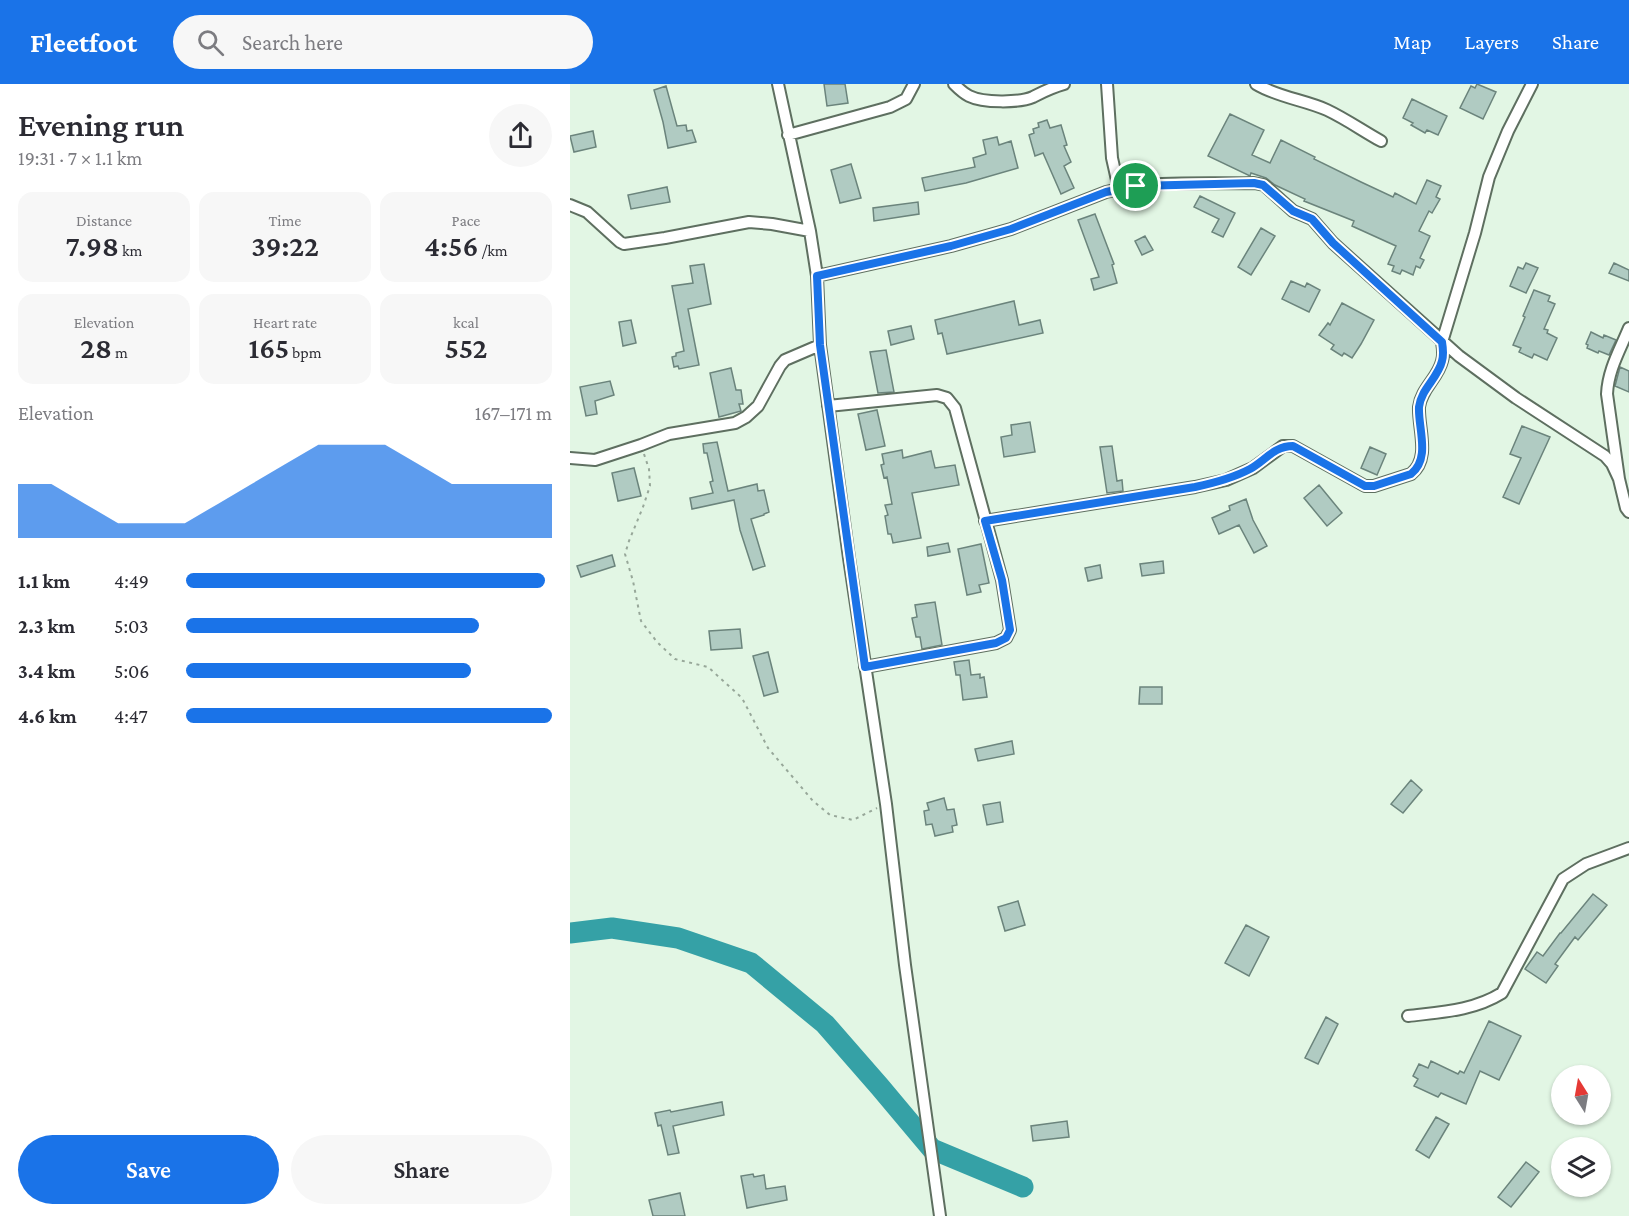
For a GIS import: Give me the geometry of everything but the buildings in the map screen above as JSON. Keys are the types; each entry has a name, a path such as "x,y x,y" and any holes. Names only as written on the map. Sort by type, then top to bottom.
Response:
{"street":[{"path":"778,84 810,231 817,276 820,345 886,804 905,965 940,1216"},
{"path":"788,135 890,107 906,99 914,84"},
{"path":"954,84 968,96 995,101 1032,98 1049,88 1064,84"},
{"path":"1107,84 1112,158 1119,189"},
{"path":"985,521 1226,480 1252,468 1283,446 1293,446 1365,486 1374,486 1411,474 1420,464 1423,450 1419,404 1425,389 1442,364 1442,342 1489,177 1532,84"},
{"path":"1260,85 1327,110 1381,141"},
{"path":"817,276 951,246 1011,229 1119,189 1175,184 1254,183 1263,185 1293,211 1312,219 1333,243 1459,356 1516,398 1605,456 1612,464 1619,479"},
{"path":"570,205 587,212 624,244 748,222 810,231"},
{"path":"1629,328 1614,361 1607,384 1608,407 1619,479 1629,512"},
{"path":"570,458 596,460 669,434 735,423 758,406 785,360 820,345"},
{"path":"828,406 937,395 948,398 955,408 1002,580 1010,630 1006,638 996,643 865,667"},
{"path":"1408,1016 1463,1008 1487,1002 1502,993 1563,879 1586,864 1629,848"}],"path":[{"path":"641,445 649,469 650,486 626,554 641,621 657,642 675,659 708,667 742,698 768,748 813,801 830,815 853,820 886,804"}],"waterway":[{"path":"570,933 612,928 678,938 751,963 825,1024 932,1149 1023,1187"}],"route":[{"path":"1254,183 1263,185 1293,211 1312,219 1333,243 1442,342 1442,364 1425,389 1419,404 1423,450 1420,464 1411,474 1374,486 1365,486 1293,446 1283,446 1252,468 1226,480 985,521 1002,580 1010,630 1006,638 996,643 865,667 820,345 817,276 951,246 1011,229 1106,192 1136,186 1254,183"}]}
